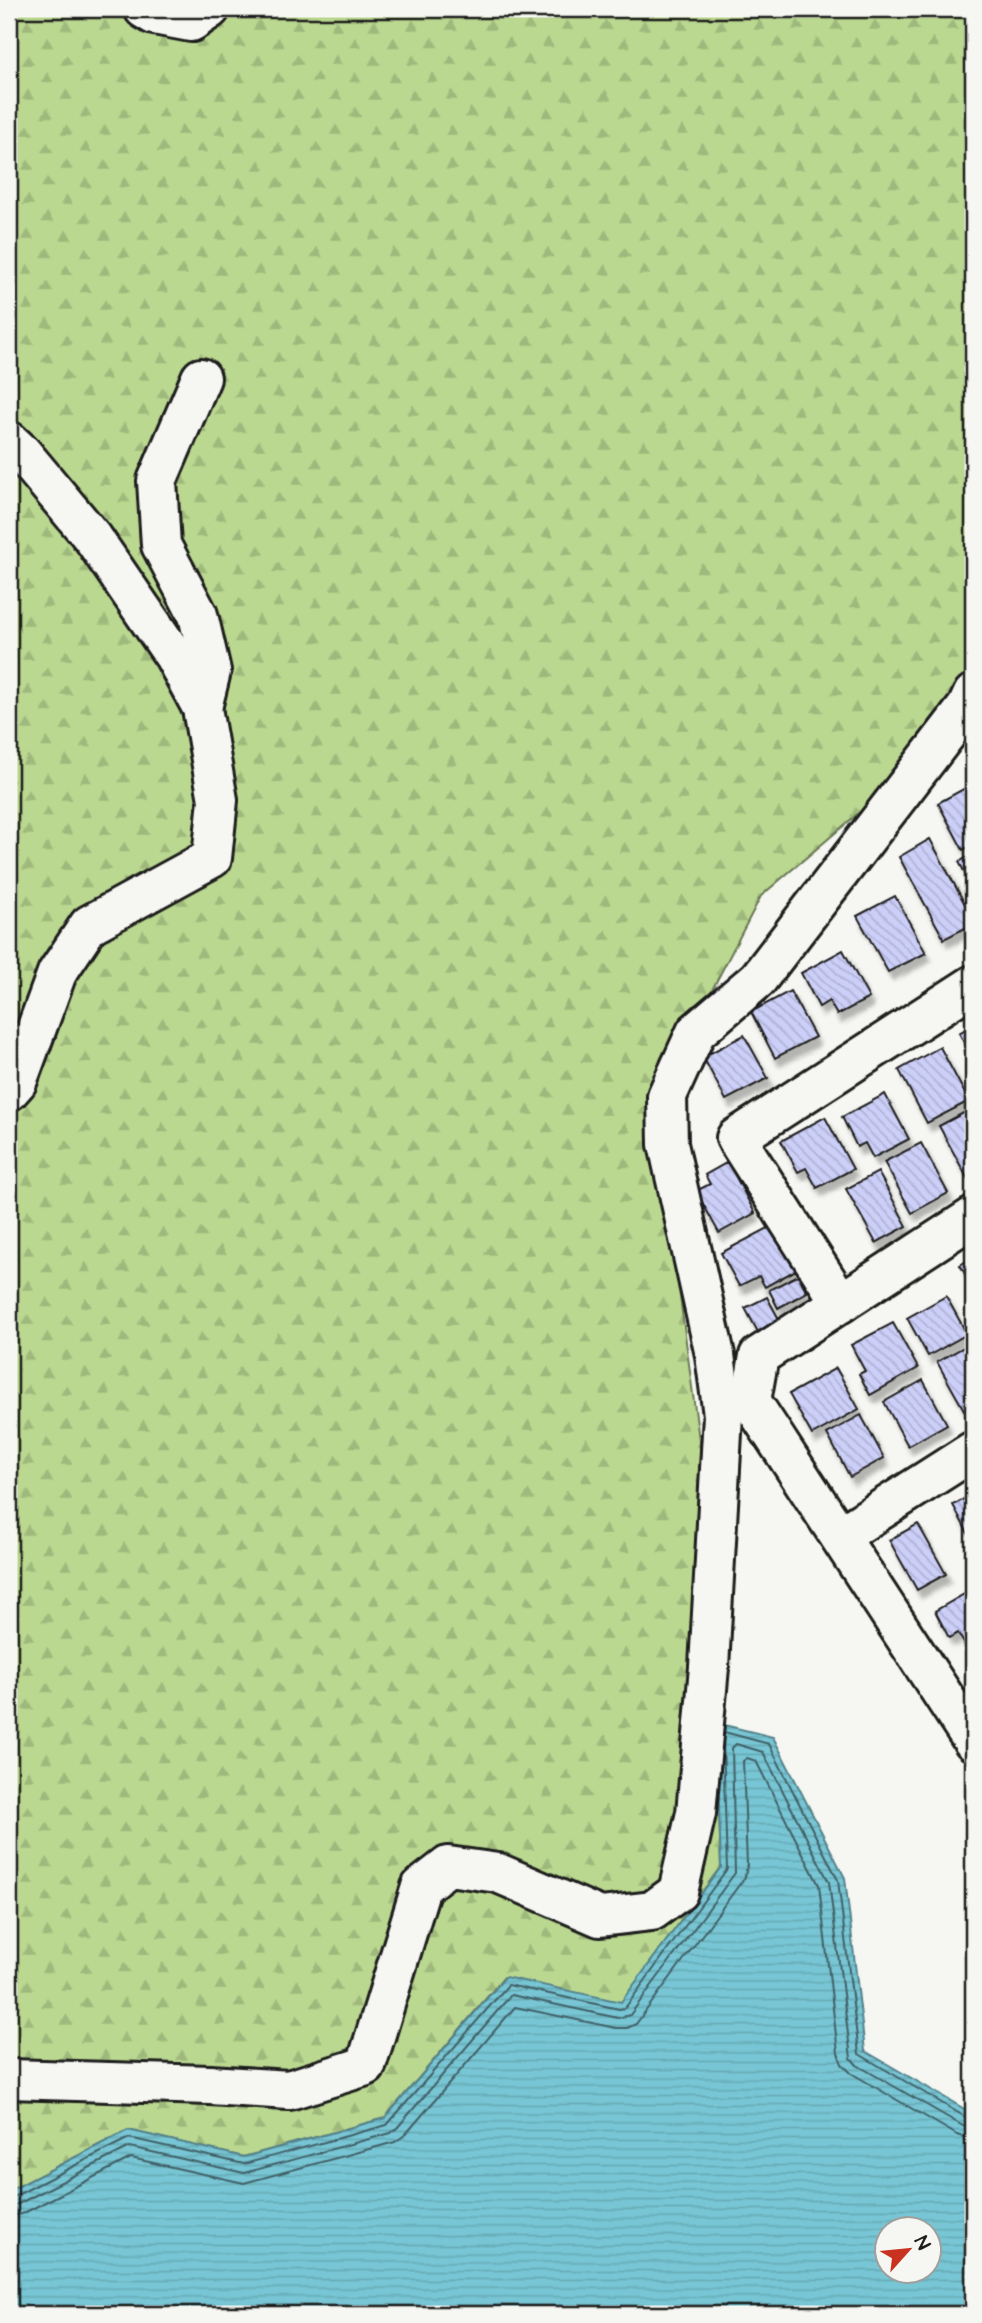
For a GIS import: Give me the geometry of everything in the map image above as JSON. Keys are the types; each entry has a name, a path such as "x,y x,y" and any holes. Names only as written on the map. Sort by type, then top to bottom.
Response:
{"street":[{"path":"144,9 154,15 191,22 210,9"},
{"path":"201,378 157,481 161,545 198,615 211,671 202,708"},
{"path":"9,441 93,538 174,656 202,708 218,800 212,858 89,925 57,973 18,1082 9,1091"},
{"path":"9,2079 289,2090 366,2066 421,1887 449,1866 498,1873 600,1917 652,1911 678,1892 696,1813 709,1667 723,1415 715,1355 668,1144 667,1096 696,1032 758,979 967,707 973,695"},
{"path":"841,1303 736,1138 973,985"},
{"path":"973,1217 759,1356 751,1401 840,1536 960,1691 973,1741"},
{"path":"840,1536 973,1451"}],"green space":[{"path":"9,9 973,9 973,725 948,737 761,896 654,1101 709,1515 721,1866 621,2003 504,1977 385,2118 243,2157 128,2130 9,2191"}],"water":[{"path":"716,1723 773,1737 845,1878 865,2051 973,2114 973,2314 9,2314 9,2191 128,2130 244,2157 385,2118 505,1977 621,2002 721,1867"}],"building":[{"path":"967,787 973,798 973,845 963,850 938,803"},
{"path":"930,839 973,919 973,924 944,939 899,857"},
{"path":"973,854 973,888 959,862"},
{"path":"895,896 926,953 888,972 857,916"},
{"path":"843,950 869,998 837,1015 829,1001 819,1007 801,973"},
{"path":"790,991 815,1037 775,1058 751,1012"},
{"path":"973,1025 973,1060 959,1033"},
{"path":"744,1035 768,1078 726,1100 703,1057"},
{"path":"940,1047 969,1101 927,1123 899,1070"},
{"path":"885,1094 909,1139 873,1158 865,1143 857,1147 842,1117"},
{"path":"973,1108 973,1181 970,1183 939,1126"},
{"path":"825,1117 853,1169 817,1188 806,1168 798,1172 781,1141"},
{"path":"921,1143 948,1193 912,1213 884,1162"},
{"path":"728,1162 755,1213 719,1233 696,1191 710,1184 705,1175"},
{"path":"878,1172 907,1226 876,1243 846,1189"},
{"path":"772,1226 796,1270 765,1287 759,1276 739,1286 721,1253"},
{"path":"973,1257 973,1288 960,1265"},
{"path":"798,1275 807,1292 778,1308 769,1290"},
{"path":"946,1296 967,1334 928,1356 907,1318"},
{"path":"767,1297 780,1321 758,1332 745,1308"},
{"path":"893,1323 918,1368 870,1395 859,1374 865,1371 851,1345"},
{"path":"973,1342 973,1405 964,1410 937,1362"},
{"path":"836,1368 859,1409 812,1435 789,1394"},
{"path":"923,1380 947,1424 908,1446 884,1402"},
{"path":"861,1415 884,1458 850,1477 827,1434"},
{"path":"973,1494 973,1543 953,1505"},
{"path":"918,1524 946,1574 917,1590 889,1540"},
{"path":"973,1589 971,1655 958,1633 949,1638 935,1611"}]}
